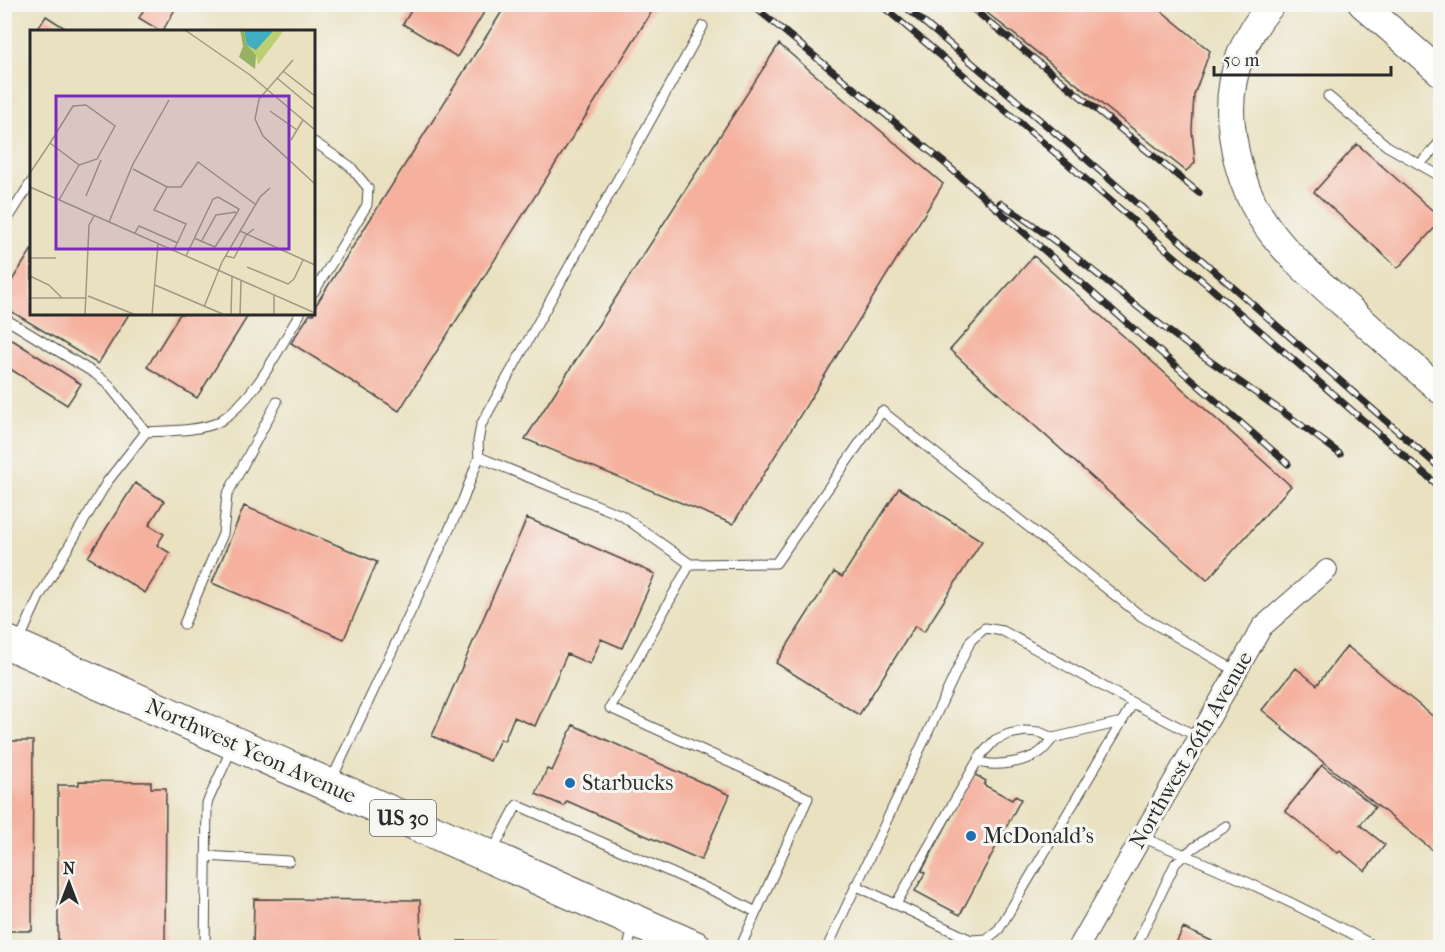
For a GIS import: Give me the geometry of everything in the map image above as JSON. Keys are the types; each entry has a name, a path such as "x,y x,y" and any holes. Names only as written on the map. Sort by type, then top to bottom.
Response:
{"highway":[{"name":"Northwest Yeon Avenue","path":"10,644 490,857 631,934 696,948"}],"street":[{"path":"1272,4 1257,22 1238,57 1230,102 1233,144 1243,181 1254,207 1284,250 1440,390"},
{"path":"1362,4 1440,72"},
{"name":"Northwest 26th Avenue","path":"1078,948 1262,627 1327,570"}],"lane":[{"path":"328,786 463,500 478,456 481,425 703,26"},
{"path":"1328,96 1387,146 1440,176"},
{"path":"1420,165 1440,142"},
{"path":"315,143 350,166 368,188 367,205 315,289"},
{"path":"4,225 30,184"},
{"path":"10,644 107,482 146,432 184,430 218,422 252,393 299,315"},
{"path":"4,318 108,384 146,432"},
{"path":"184,624 223,534 227,495 277,402"},
{"path":"478,456 621,515 690,564 776,563 882,411 1141,616 1236,671"},
{"path":"690,564 610,708 808,798 740,948"},
{"path":"827,948 971,640 985,628 1003,631 1198,737"},
{"path":"855,885 971,940 987,939 999,929 1133,703"},
{"path":"978,761 992,765 1018,761 1038,754 1053,738 1117,723 1120,725"},
{"path":"896,904 978,761 995,740 1025,731 1039,732 1053,738"},
{"path":"204,948 207,803 234,744"},
{"path":"490,857 517,805 727,897 756,912"},
{"path":"1135,948 1175,864 1183,854 1195,849 1226,826"},
{"path":"1141,837 1321,916 1378,948"},
{"path":"206,856 289,861"}],"building":[{"path":"147,4 178,4 163,30 159,30 139,18"},
{"path":"415,4 489,4 457,57 403,24"},
{"path":"976,4 1153,4 1210,51 1194,95 1192,130 1195,163 1186,171"},
{"path":"506,5 656,5 399,411 291,343 309,315 315,315 315,306"},
{"path":"46,16 68,30 37,30"},
{"path":"779,44 943,184 733,524 525,439"},
{"path":"1357,144 1440,217 1440,222 1398,268 1314,192"},
{"path":"30,252 30,315 128,315 98,364 4,307 4,293"},
{"path":"1034,256 1291,486 1207,580 950,350"},
{"path":"179,315 248,315 197,398 147,367"},
{"path":"11,339 81,384 67,405 4,365 4,349"},
{"path":"135,483 164,501 149,525 164,534 157,545 170,553 145,593 88,557"},
{"path":"899,488 982,541 924,632 915,626 859,715 776,663 834,572 842,577"},
{"path":"244,506 377,562 344,639 212,583"},
{"path":"527,518 655,574 622,648 601,639 590,664 567,654 535,726 514,717 504,741 500,739 490,761 432,736"},
{"path":"1347,646 1440,722 1440,856 1282,729 1283,727 1262,710 1296,668 1317,685"},
{"path":"573,725 730,795 701,860 567,801 564,806 536,794 547,769 552,771"},
{"path":"4,741 33,741 32,931 4,931"},
{"path":"1322,765 1375,807 1360,825 1385,845 1365,871 1285,811"},
{"name":"McDonald's","path":"974,774 986,781 984,785 1012,800 1015,796 1021,799 960,915 915,891 925,873 922,871"},
{"path":"79,781 151,782 151,788 166,788 165,948 58,948 58,785 79,785"},
{"path":"254,899 420,900 421,948 253,948"},
{"path":"1183,928 1212,941 1209,948 1174,948"},
{"path":"458,941 507,941 507,948 458,948"}],"railway":[{"path":"751,4 947,165 1288,464"},
{"path":"880,4 1440,487"},
{"path":"902,4 1084,157 1440,468"},
{"path":"967,4 1199,193"},
{"path":"1000,203 1066,249 1170,332 1340,454"}],"place":[{"name":"Starbucks","path":"570,783"},
{"name":"McDonald's","path":"971,836"}]}
